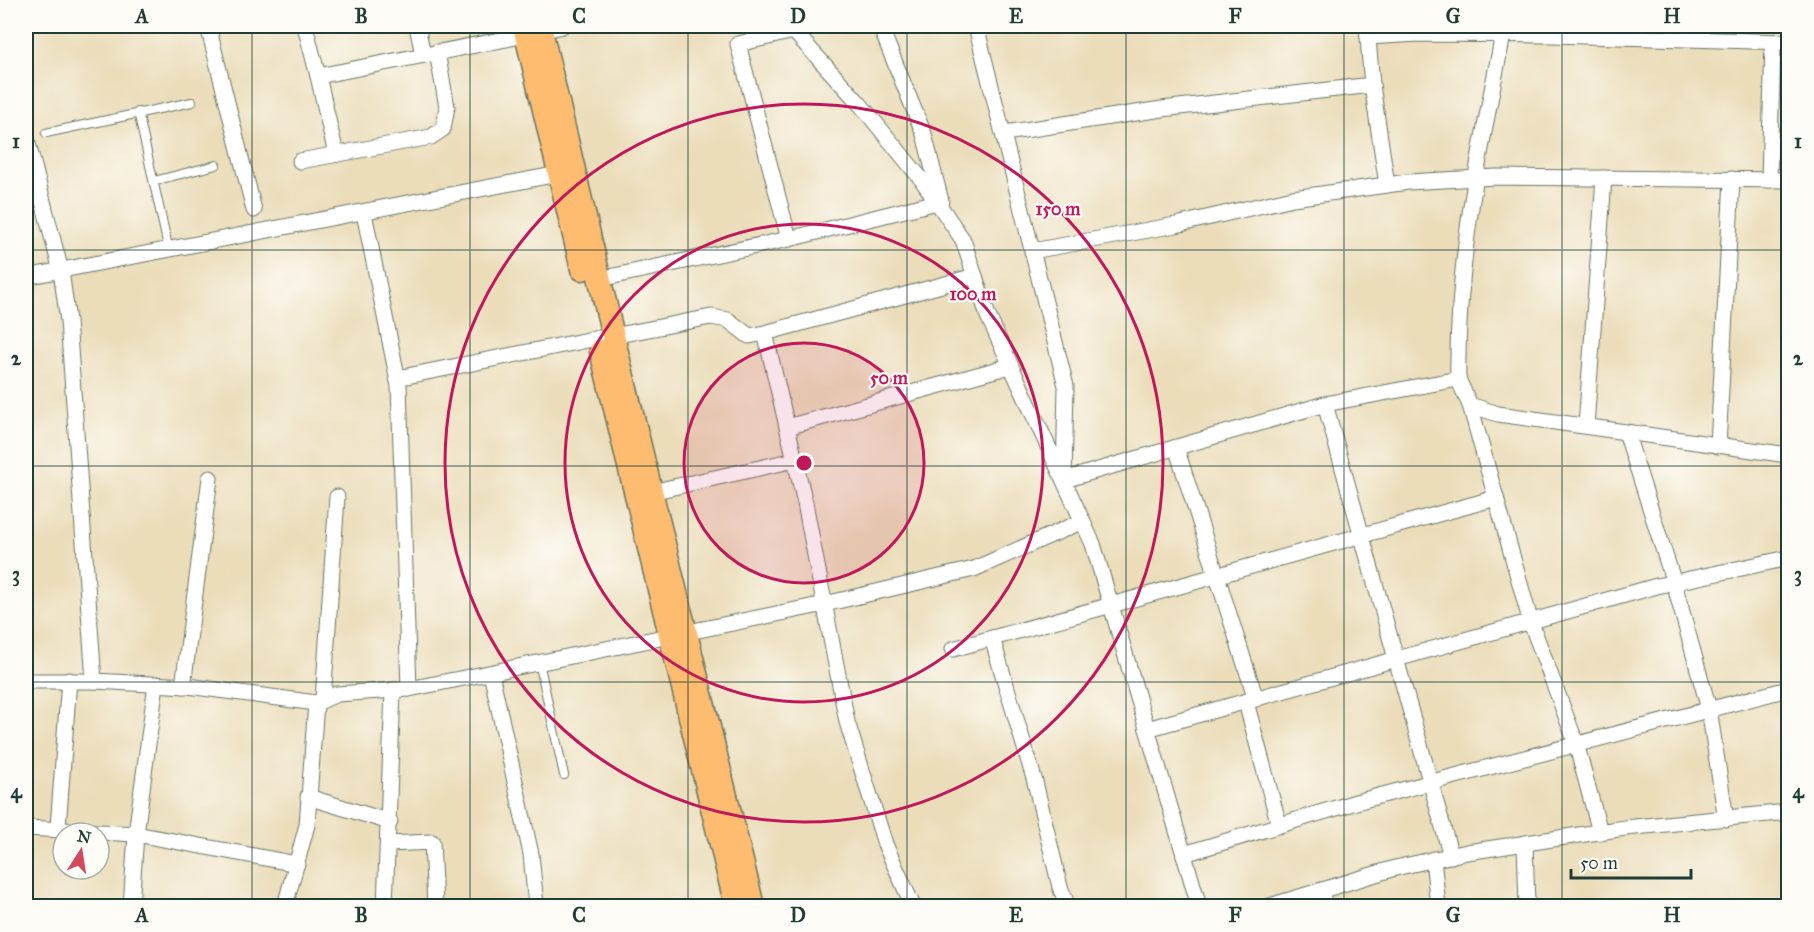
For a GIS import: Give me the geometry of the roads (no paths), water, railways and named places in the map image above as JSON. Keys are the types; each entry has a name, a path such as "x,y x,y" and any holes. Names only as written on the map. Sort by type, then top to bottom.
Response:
{"main road":[{"path":"539,28 558,174 651,492 678,634 736,906"},
{"path":"539,28 600,279 605,337 678,634 753,906"}],"street":[{"path":"208,26 254,210"},
{"path":"305,26 336,154"},
{"path":"300,161 431,137 443,129 447,106 430,54 417,26"},
{"path":"880,26 924,134 940,207"},
{"path":"976,26 1005,133 1066,386 1064,480"},
{"path":"318,76 430,54 539,28"},
{"path":"789,239 738,44 791,28 860,104 963,240 988,316 1093,544 1199,906"},
{"path":"1387,185 1371,85 1367,31 1781,42 1769,180"},
{"path":"1503,35 1474,178 1457,318 1458,380 1470,405 1531,623 1576,743 1600,832"},
{"path":"1005,133 1162,109 1371,85"},
{"path":"26,136 61,271 68,321 94,681"},
{"path":"26,278 558,174"},
{"path":"1032,250 1176,225 1293,198 1387,185 1474,178 1604,177 1788,180"},
{"path":"1586,426 1604,177"},
{"path":"1718,446 1731,179"},
{"path":"600,279 940,207"},
{"path":"363,213 398,378 401,689 385,906"},
{"path":"398,378 711,317 728,320 749,336 975,276"},
{"path":"765,333 795,460 847,722 885,844 914,906"},
{"path":"787,427 1010,366"},
{"path":"1064,480 1325,404 1458,380"},
{"path":"1325,404 1451,856"},
{"path":"1470,405 1498,414 1788,455"},
{"path":"1626,432 1674,583 1709,709 1726,819"},
{"path":"1176,447 1218,575 1251,700 1279,825"},
{"path":"651,492 795,460"},
{"path":"183,686 210,478"},
{"path":"285,906 307,825 337,497"},
{"path":"954,649 1496,498"},
{"path":"26,681 69,680 156,684 320,701 337,693 401,689 491,673 825,604 974,569 1083,521"},
{"path":"1147,729 1674,583 1788,558"},
{"path":"992,638 1035,782 1060,887 1068,906"},
{"path":"491,673 531,854 536,906"},
{"path":"59,821 69,680"},
{"path":"131,906 136,834 156,684"},
{"path":"1184,854 1429,783 1788,689"},
{"path":"308,797 390,822"},
{"path":"1270,906 1395,868 1451,856 1600,832 1788,812"},
{"path":"26,828 51,828"},
{"path":"111,832 136,834 297,864"},
{"path":"389,844 432,842 435,906"},
{"path":"1525,843 1527,906"},
{"path":"1433,860 1438,906"},
{"path":"1322,890 1324,906"}],"lane":[{"path":"46,133 192,102"},
{"path":"138,112 169,250"},
{"path":"154,181 216,165"},
{"path":"539,662 564,775"}]}
